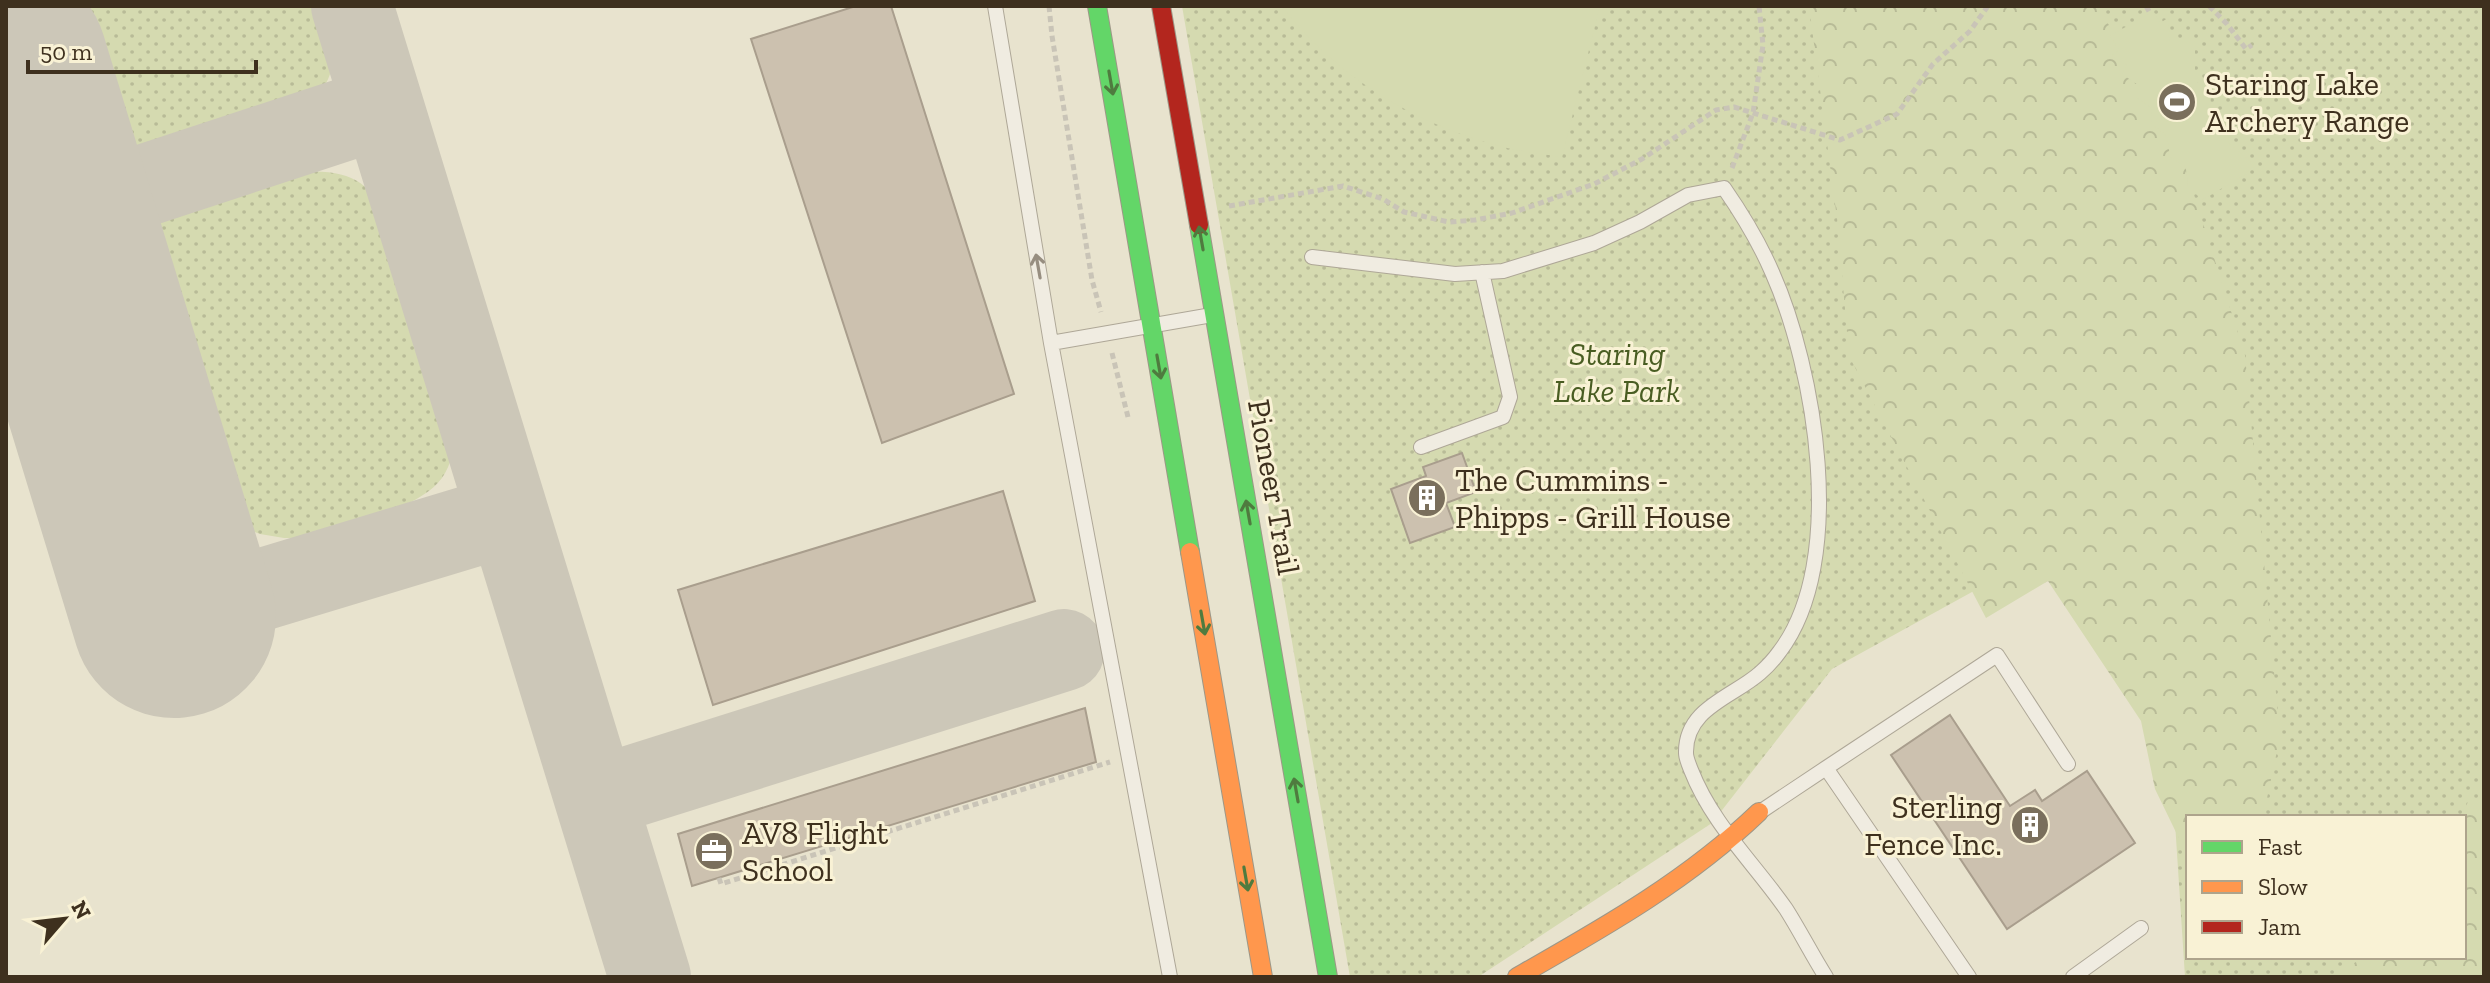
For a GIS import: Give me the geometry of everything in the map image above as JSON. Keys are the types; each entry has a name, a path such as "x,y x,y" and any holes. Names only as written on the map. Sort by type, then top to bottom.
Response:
{"main road":[{"path":"1097,6 1263,977"},
{"name":"Pioneer Trail","path":"1161,6 1328,977"},
{"path":"1517,977 1625,916 1731,841 1759,812"}],"lane":[{"path":"995,6 1051,343 1170,977"},
{"path":"1312,257 1455,274 1503,271 1594,243 1688,195 1724,188 1747,221 1773,273 1792,327 1816,441 1819,513 1814,570 1795,629 1760,673 1697,718 1689,733 1685,754 1697,784 1731,841 1785,909 1826,977"},
{"path":"1421,447 1503,417 1510,397 1482,272"},
{"path":"1051,343 1215,315"},
{"path":"1759,812 1997,655 2068,764"},
{"path":"1826,768 1969,977"},
{"path":"2073,977 2141,928"}],"path":[{"path":"1049,6 1092,280 1131,429"},
{"path":"1724,188 1753,113 1763,45 1759,6"},
{"path":"1228,206 1343,186 1383,199 1404,212 1449,222 1512,213 1594,184 1642,159 1716,110 1734,107 1840,140 1897,114 1933,64 1970,31 1988,6"},
{"path":"2146,6 2150,13"},
{"path":"2209,6 2246,49 2252,45"},
{"path":"719,878 721,884 1129,757"}],"green space":[{"path":"47,6 325,6 333,37 333,65 322,89 299,112 159,155 138,157 99,142 83,124"},
{"name":"Staring Lake Park","path":"1182,6 2484,6 2484,977 2185,977 2170,745 2108,564 2012,570 1832,669 1712,823 1478,977 1350,977"},
{"path":"1282,6 1600,6 1562,157 1475,139 1412,113 1354,77 1328,56"},
{"path":"1809,6 2097,6 2172,126 2245,355 2280,737 2263,815 2186,815 2186,853 2155,789 2141,721 2048,581 1986,618 1849,356 1838,226"},
{"name":"Staring Lake Archery Range","path":"2153,11 2160,23 2168,18 2170,41 2195,41 2195,81 2210,89 2211,108 2230,123 2228,143 2252,162 2248,173 2202,200 2188,186 2186,167 2170,157 2167,136 2152,124 2151,108 2136,97 2138,85 2122,74 2127,65 2111,56 2119,50 2110,36"},
{"path":"306,171 335,173 356,180 373,194 390,218 455,430 452,455 445,473 431,490 397,508 357,522 301,538 284,538 260,534 232,523 195,485 133,281 133,268 140,241 170,213"},
{"path":"2484,798 2484,977 2333,977 2361,959 2466,959 2464,815 2468,801"}],"building":[{"path":"856,6 891,6 1014,394 882,443 751,39"},
{"name":"The Cummins - Phipps - Grill House","path":"1462,453 1476,492 1446,503 1455,527 1410,543 1391,489 1426,476 1423,467"},
{"path":"1003,491 1035,601 713,705 678,590"},
{"path":"1085,708 1096,762 692,886 678,834"},
{"name":"Sterling Fence Inc.","path":"1950,715 2010,806 2035,790 2042,801 2087,771 2135,843 2007,929 1891,755"}],"taxiway":[{"path":"352,6 650,977"},
{"path":"6,231 383,107"},
{"path":"174,616 508,515"},
{"path":"595,798 1064,650"}],"runway":[{"path":"6,65 174,616"}],"traffic: fast":[{"path":"1097,6 1190,552"},
{"path":"1199,225 1328,977"}],"traffic: slow":[{"path":"1190,552 1263,977"},
{"path":"1517,977 1673,882 1759,812"}],"traffic: jam":[{"path":"1161,6 1199,225"}],"place":[{"name":"Staring Lake Archery Range","path":"2177,102"},
{"name":"The Cummins - Phipps - Grill House","path":"1427,498"},
{"name":"Sterling Fence Inc.","path":"2030,825"},
{"name":"AV8 Flight School","path":"714,851"}]}
